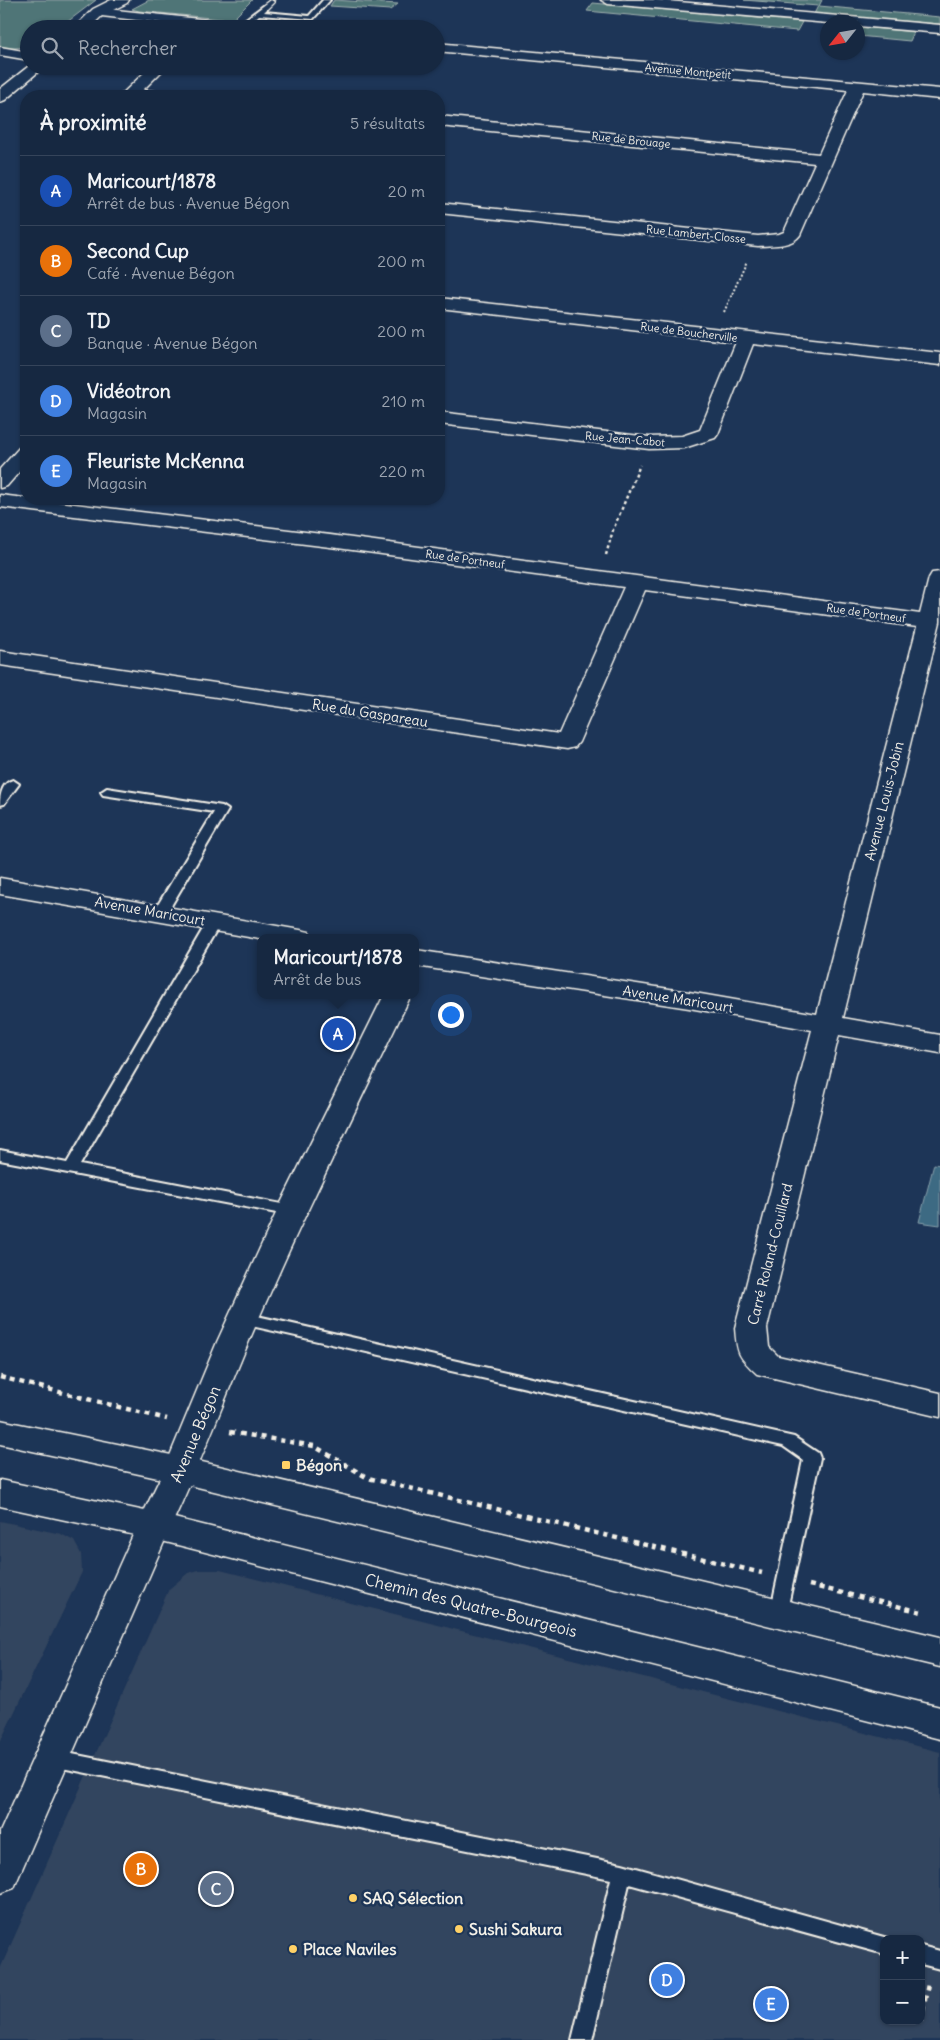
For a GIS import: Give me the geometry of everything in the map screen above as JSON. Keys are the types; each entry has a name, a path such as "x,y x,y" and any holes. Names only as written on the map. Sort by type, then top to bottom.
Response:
{"main road":[{"path":"90,20 98,12 122,0"},
{"path":"608,0 671,3 940,29"},
{"path":"98,12 158,20"},
{"name":"Avenue Montpetit","path":"445,48 940,94"},
{"path":"0,52 20,55"},
{"path":"0,60 20,60"},
{"path":"0,97 27,75"},
{"path":"134,90 150,75"},
{"name":"Rue Lambert-Closse","path":"445,209 758,240 777,240 791,235 823,159 857,87"},
{"name":"Rue de Brouage","path":"445,123 823,159"},
{"name":"Rue de Boucherville","path":"445,305 940,360"},
{"name":"Rue Jean-Cabot","path":"445,419 648,443 684,442 708,434 746,339"},
{"path":"0,482 20,459"},
{"name":"Rue de Portneuf","path":"0,501 20,503"},
{"name":"Rue de Portneuf","path":"33,505 321,540 929,622"},
{"name":"Avenue Louis-Jobin","path":"828,1024 940,578"},
{"name":"Rue du Gaspareau","path":"0,658 567,742 637,582"},
{"name":"Avenue Maricourt","path":"0,886 278,934"},
{"name":"Avenue Maricourt","path":"419,958 689,1000 940,1044"},
{"name":"Avenue Bégon","path":"0,1876 154,1526 182,1470 244,1319 292,1211 396,999"},
{"name":"Carré Roland-Couillard","path":"828,1024 750,1328 753,1351 768,1366 940,1405"},
{"path":"0,1432 182,1470 940,1652"},
{"name":"Chemin des Quatre-Bourgeois","path":"0,1493 154,1526 940,1722"}],"lane":[{"path":"257,13 311,18 327,0"},
{"path":"253,20 257,13 271,2"},
{"path":"0,801 13,784"},
{"path":"107,792 222,810 160,913"},
{"path":"71,1168 214,922"},
{"path":"0,1155 292,1211"},
{"path":"244,1319 788,1441 812,1458 779,1614"},
{"path":"52,1758 622,1873 880,1944"},
{"path":"582,2040 622,1873"}],"path":[{"path":"713,335 758,240"},
{"path":"600,577 613,530 648,443"},
{"path":"0,1377 199,1427 314,1446 368,1478 930,1614"},
{"path":"925,1996 931,1958"}],"shaded area":[{"path":"934,1164 940,1165 940,1225 919,1222"},
{"path":"0,1521 61,1534 74,1541 81,1554 82,1572 0,1742"},
{"path":"199,1570 220,1570 940,1752 940,2040 0,2040 0,1969 169,1589 188,1573"}],"green space":[{"path":"0,0 96,0 70,20 20,20 20,48 0,49"},
{"path":"149,0 252,0 232,20 132,9"},
{"path":"334,0 398,4 390,10 330,6"},
{"path":"744,0 822,0 819,6 940,17 940,24 865,18 865,15 814,14 818,6"},
{"path":"593,3 802,22 797,31 587,11"},
{"path":"865,27 914,32 910,41 865,37"}],"place":[{"name":"Maricourt/1878","path":"338,1034"},
{"name":"Bégon","path":"286,1465"},
{"name":"Second Cup","path":"141,1869"},
{"name":"TD","path":"216,1889"},
{"name":"SAQ Sélection","path":"353,1898"},
{"name":"Sushi Sakura","path":"459,1929"},
{"name":"Place Naviles","path":"293,1949"},
{"name":"Vidéotron","path":"667,1980"},
{"name":"Fleuriste McKenna","path":"771,2004"}]}
